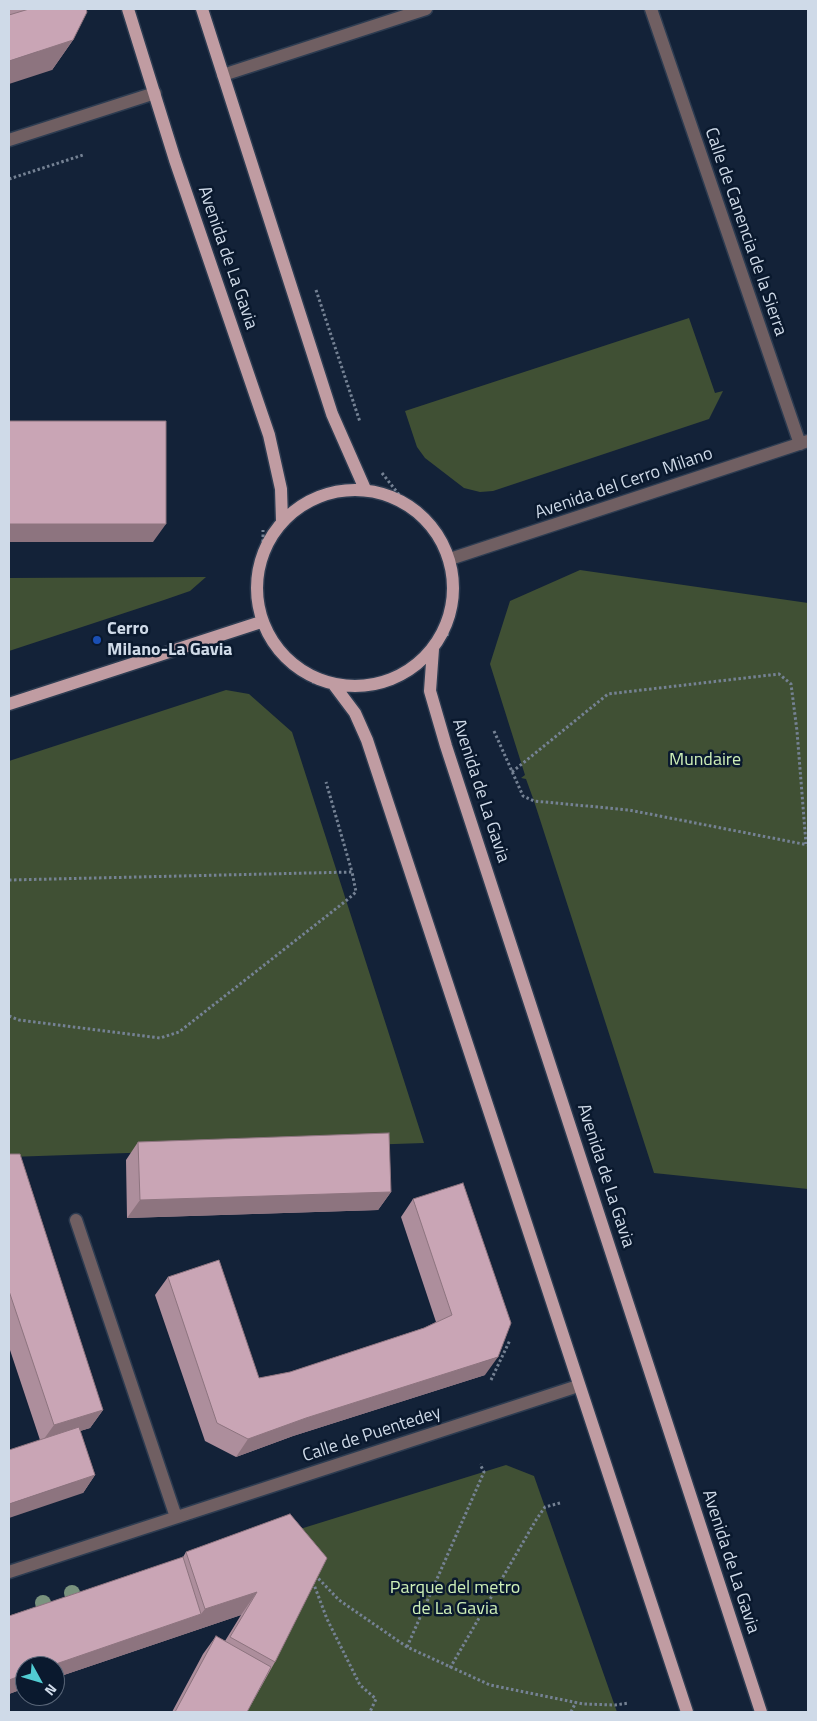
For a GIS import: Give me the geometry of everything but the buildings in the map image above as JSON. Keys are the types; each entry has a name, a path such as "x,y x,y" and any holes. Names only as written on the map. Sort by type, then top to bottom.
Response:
{"main road":[{"name":"Avenida de La Gavia","path":"128,9 175,160 269,435 281,488 282,521"},
{"path":"202,9 332,414 365,489"},
{"path":"365,489 404,500 435,528 450,559 454,594 448,623 433,649 405,674 370,686 334,685 310,677 290,663 274,645 261,622 256,588 263,552 282,521 306,502 334,490 365,489"},
{"path":"9,704 261,622"},
{"name":"Avenida de La Gavia","path":"433,649 430,690 446,746 761,1712"},
{"path":"334,685 355,713 367,740 578,1386 687,1712"}],"street":[{"path":"223,75 426,9"},
{"name":"Calle de Canencia de la Sierra","path":"651,9 657,31 804,442"},
{"path":"9,140 155,92"},
{"name":"Avenida del Cerro Milano","path":"450,559 804,442"},
{"path":"76,1220 176,1517"},
{"name":"Calle de Puentedey","path":"9,1572 578,1386"}],"path":[{"path":"9,179 83,155"},
{"path":"378,467 404,500"},
{"path":"494,731 512,772 523,796 534,801 629,810 807,844 791,684 779,674 608,694 512,772"},
{"path":"9,1016 19,1020 160,1038 179,1032 356,892 326,782"},
{"path":"9,880 352,872"},
{"path":"492,1380 510,1340"},
{"path":"407,1647 484,1472 480,1464"},
{"path":"450,1668 536,1520 545,1507 560,1503"},
{"path":"370,1712 376,1700 360,1685 355,1677 327,1619 312,1574 339,1600 407,1647 490,1685 576,1702 615,1705 629,1703"},
{"path":"571,1712 576,1702"}],"green space":[{"path":"689,318 715,393 723,391 709,419 493,491 480,492 464,488 425,458 417,447 405,411"},
{"name":"Mundaire","path":"580,570 808,603 808,1189 654,1173 534,801 526,779 521,778 525,775 490,664 510,601"},
{"path":"206,577 190,591 9,651 9,578"},
{"path":"226,690 249,694 292,732 424,1143 9,1157 9,761"},
{"name":"Parque del metro de La Gavia","path":"506,1465 534,1476 617,1712 245,1712 284,1534"}],"place":[{"name":"Cerro Milano-La Gavia","path":"97,640"}]}
